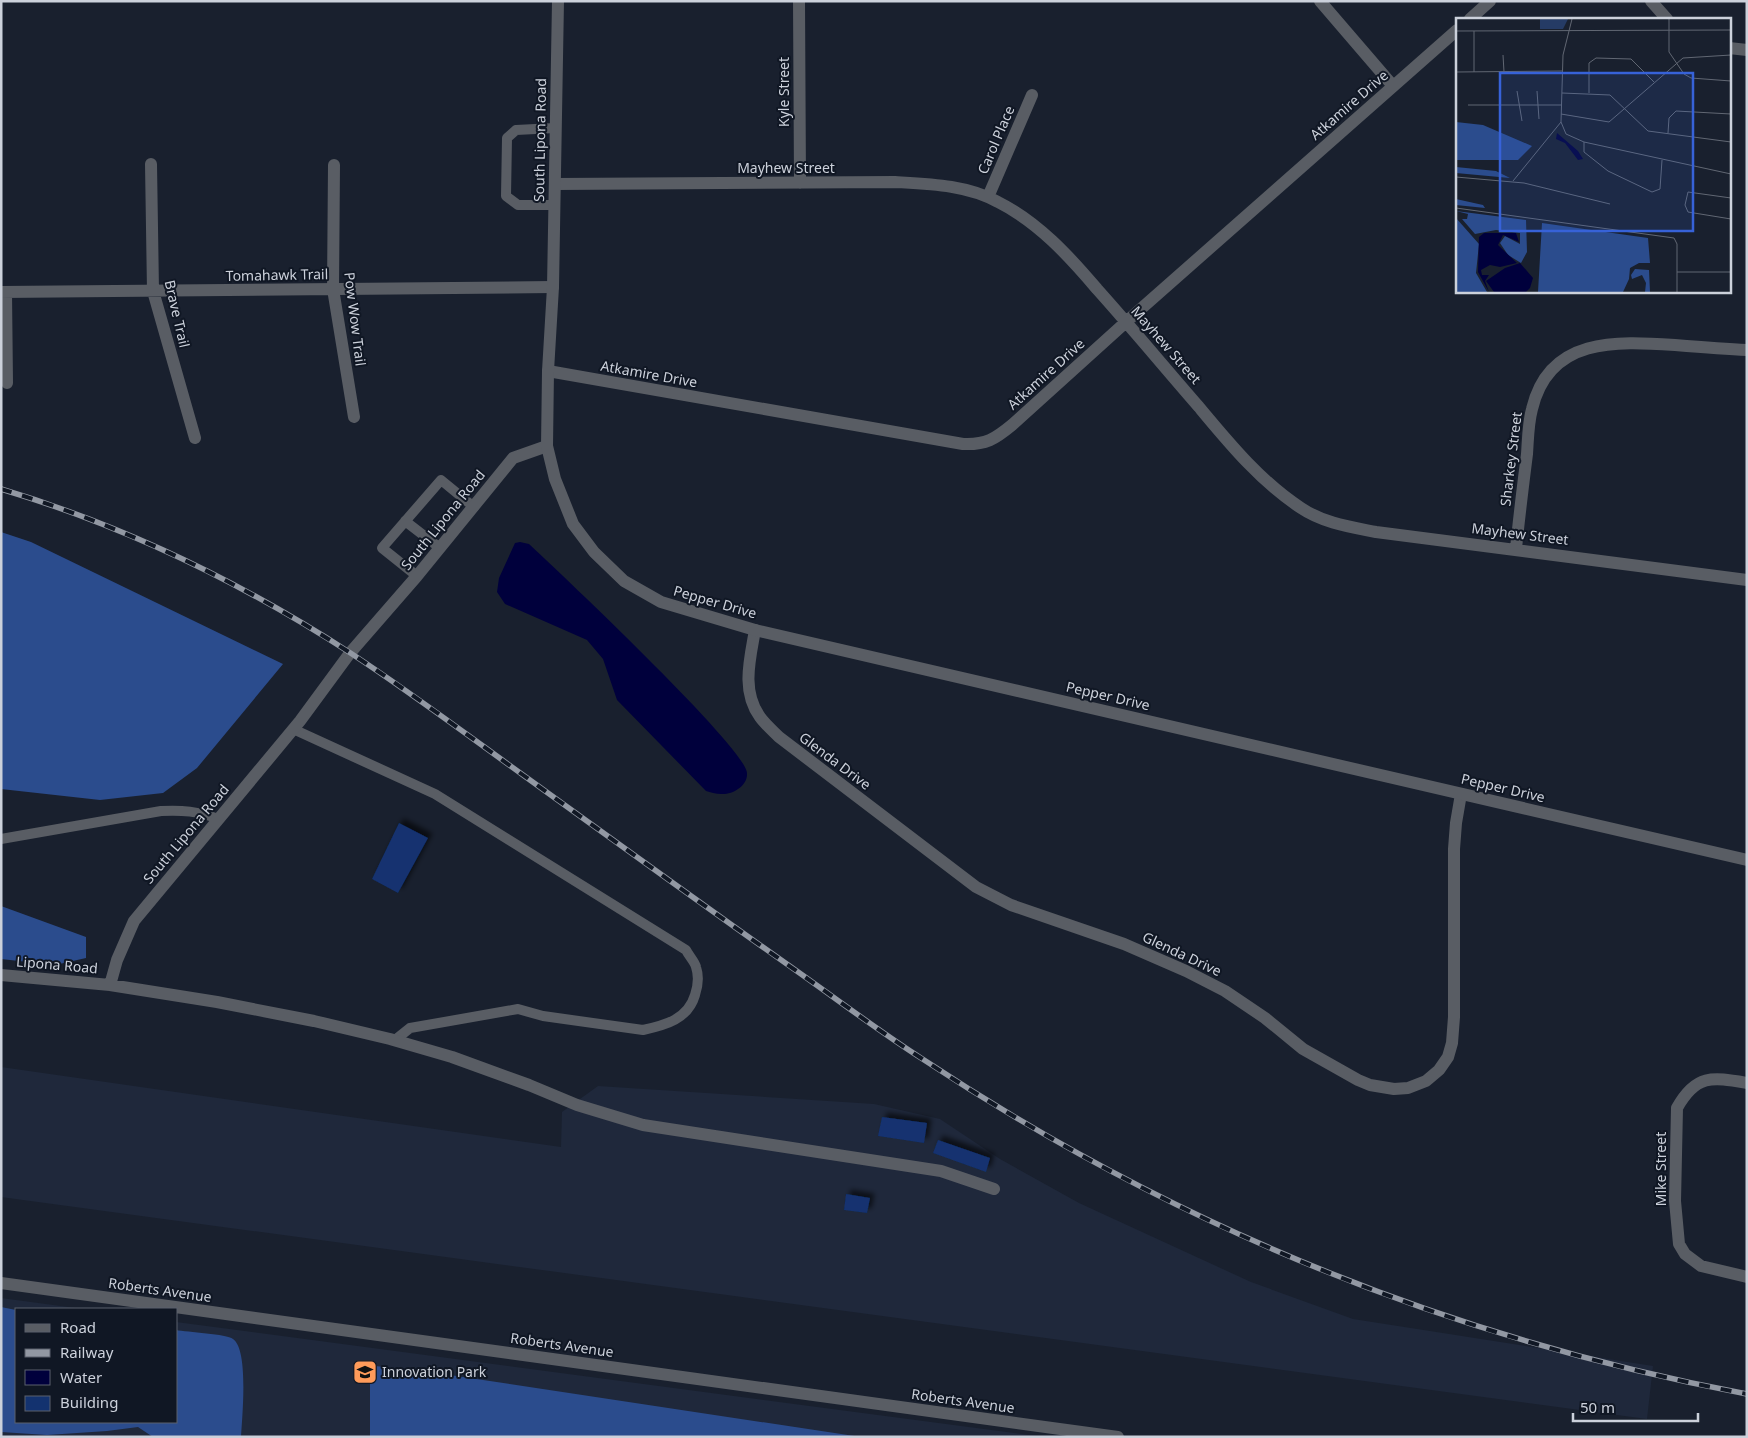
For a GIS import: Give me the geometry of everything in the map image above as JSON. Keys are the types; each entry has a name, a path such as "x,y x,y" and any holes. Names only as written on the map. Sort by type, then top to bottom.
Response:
{"street":[{"name":"South Lipona Road","path":"110,985 117,960 134,920 293,730 350,653 417,576 513,458 548,446 548,371 554,287 558,1"},
{"name":"Kyle Street","path":"799,1 800,183"},
{"path":"1320,1 1394,86"},
{"path":"1471,18 1490,1"},
{"path":"1652,1 1666,18"},
{"name":"Atkamire Drive","path":"548,371 953,442 976,444 986,442 996,438 1012,425 1456,31"},
{"path":"1730,48 1747,50"},
{"name":"Carol Place","path":"988,197 1032,95"},
{"name":"Brave Trail","path":"151,164 153,291 195,438"},
{"name":"Pow Wow Trail","path":"334,165 333,289 354,417"},
{"name":"Mayhew Street","path":"555,184 895,182 938,185 988,197 1022,215 1049,238 1081,270 1232,446 1270,484 1301,508 1316,516 1376,532 1747,580"},
{"name":"Tomahawk Trail","path":"4,292 554,287"},
{"path":"4,292 8,383"},
{"name":"Sharkey Street","path":"1516,549 1532,409 1549,372 1561,360 1590,347 1618,343 1747,350"},
{"name":"Pepper Drive","path":"548,446 560,494 573,524 594,552 624,581 661,602 755,630 1747,860"},
{"name":"Glenda Drive","path":"755,630 748,683 750,701 760,718 779,737 976,887 1011,905 1124,944 1186,971 1225,991 1264,1018 1303,1049 1370,1085 1394,1089 1408,1088 1426,1081 1439,1070 1448,1057 1452,1042 1454,1016 1454,849 1461,794"},
{"name":"Lipona Road","path":"1,975 110,985 217,1002 314,1021 395,1040 452,1057 530,1085 577,1105 643,1125 828,1152 940,1171 994,1189"},
{"name":"Mike Street","path":"1747,1083 1720,1078 1704,1081 1694,1086 1685,1095 1678,1108 1676,1121 1676,1223 1679,1244 1685,1254 1696,1264 1728,1274 1747,1277"},
{"name":"Roberts Avenue","path":"1,1283 1118,1437"}],"lane":[{"path":"554,205 518,205 506,196 507,138 516,130 555,128"},
{"path":"417,576 382,548 440,480 474,506"},
{"path":"405,521 440,548"},
{"path":"293,730 435,794 686,950 696,966 698,985 693,1004 684,1015 673,1022 656,1027 643,1030 543,1016 518,1009 410,1028 395,1040"},
{"path":"1,839 161,811 183,810 201,812 218,819"}],"shaded area":[{"path":"1,532 31,542 283,664 197,768 163,793 100,800 1,789"},
{"path":"1,906 86,937 86,958 55,965 1,959"},
{"path":"1,1067 561,1147 562,1112 598,1086 874,1104 940,1119 1000,1159 1079,1203 1251,1282 1353,1319 1653,1366 1647,1419 1,1197"},
{"name":"Innovation Park","path":"1,1298 76,1308 15,1308 15,1423 178,1423 178,1322 1044,1437 1,1437"},
{"path":"1,1307 15,1310 15,1423 178,1423 178,1330 229,1337 238,1346 243,1370 241,1437 153,1437 138,1427 47,1435 1,1432"},
{"path":"375,1366 423,1371 861,1437 370,1437 370,1383"}],"water":[{"path":"515,543 529,544 576,588 717,731 739,757 747,773 745,782 739,789 725,794 706,791 617,700 603,659 587,640 505,604 497,592 499,578"}],"building":[{"path":"399,823 428,838 398,893 372,879"},
{"path":"882,1117 927,1123 924,1143 878,1136"},
{"path":"938,1140 990,1158 986,1172 933,1153"},
{"path":"846,1194 870,1198 867,1213 844,1210"}],"railway":[{"path":"1,489 47,504 138,539 226,581 311,628 417,698 894,1040 1017,1118 1115,1173 1215,1223 1317,1268 1421,1307 1528,1342 1636,1370 1747,1394"}],"place":[{"name":"Innovation Park","path":"365,1372"}]}
